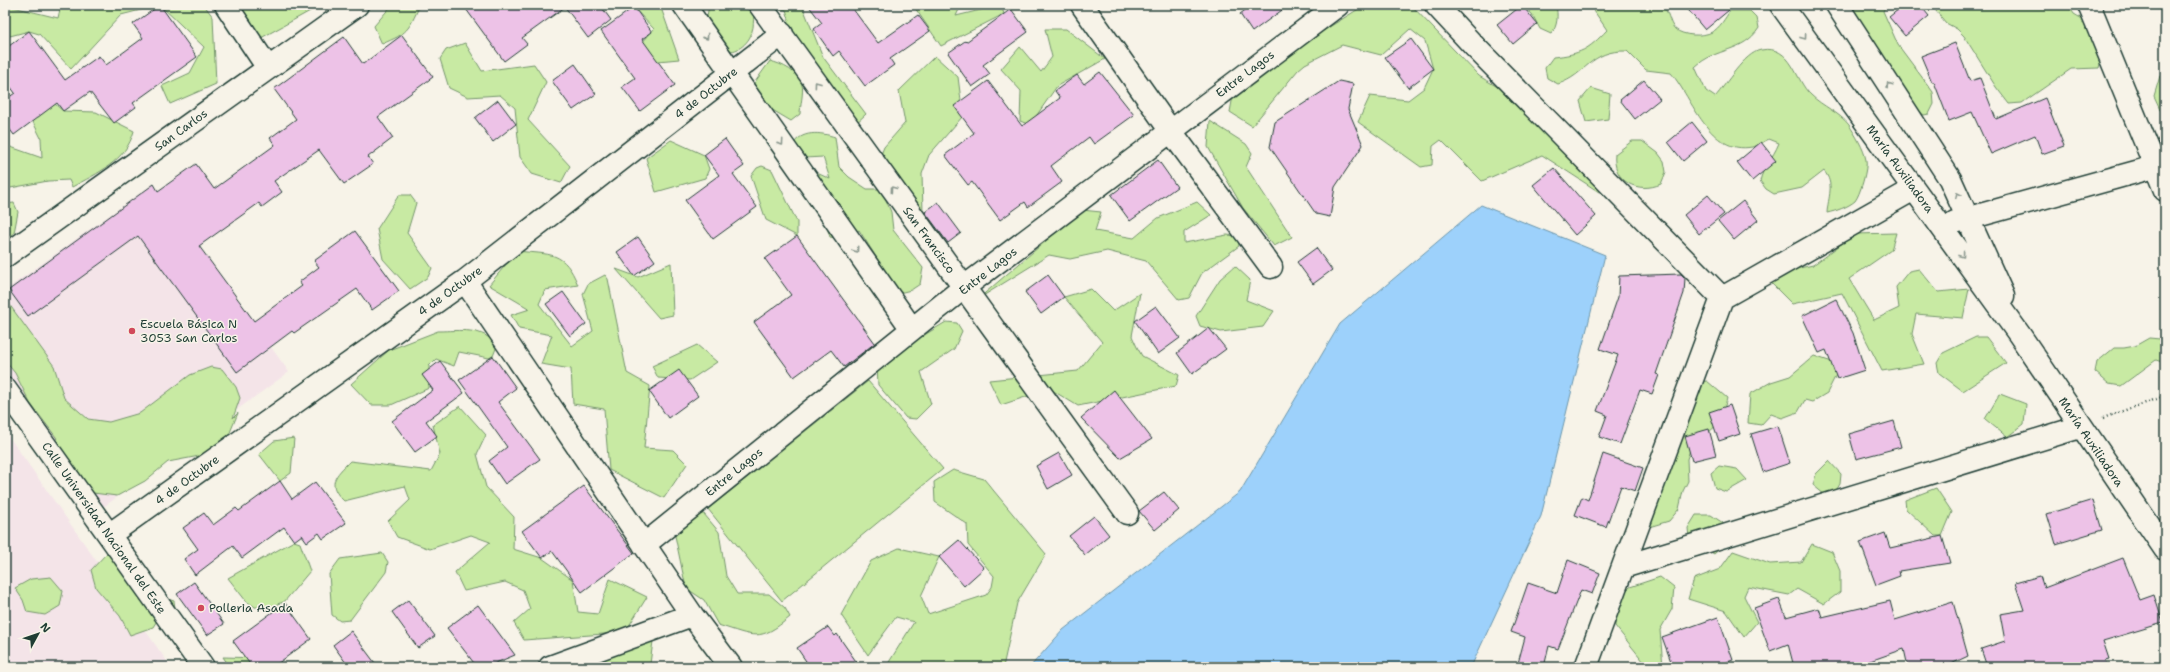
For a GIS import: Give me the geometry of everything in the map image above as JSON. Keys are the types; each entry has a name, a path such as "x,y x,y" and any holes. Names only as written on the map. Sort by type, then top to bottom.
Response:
{"street":[{"path":"226,5 268,68"},
{"name":"San Carlos","path":"5,256 357,5"},
{"path":"684,5 912,329"},
{"name":"San Francisco","path":"760,5 1127,513"},
{"path":"1082,5 1170,130 1271,267"},
{"name":"Entre Lagos","path":"644,544 912,329 1170,130 1338,5"},
{"path":"1436,5 1475,47 1722,298"},
{"name":"María Auxiliadora","path":"1837,5 1950,179 1969,218 2019,334"},
{"path":"2089,5 2160,164 2165,190"},
{"name":"María Auxiliadora","path":"1785,6 1914,189 2019,334 2080,427 2165,549"},
{"name":"4 de Octubre","path":"109,535 465,281 782,34"},
{"path":"1942,226 2160,164"},
{"path":"1586,667 1722,298 1914,189"},
{"path":"465,281 692,615 731,667"},
{"name":"Calle Universidad Nacional del Este","path":"5,389 203,667"},
{"path":"1623,566 2080,427"},
{"path":"550,667 692,615"}],"path":[{"path":"2080,427 2165,396"}],"shaded area":[{"name":"Escuela Básica N 3053 San Carlos","path":"153,184 289,372 102,508 5,374 5,290"},
{"path":"5,431 171,667 5,667"}],"green space":[{"path":"5,5 58,18 61,5 160,5 121,15 71,69 39,34 29,31 10,36 5,30"},
{"path":"160,5 204,5 213,17 216,84 170,104 162,86 190,73 204,47"},
{"path":"238,5 321,5 261,38"},
{"path":"392,5 420,5 410,26 402,34 382,44 374,26"},
{"path":"631,5 660,5 679,59 658,61 629,58 654,29"},
{"path":"709,5 727,5 745,8 754,15 751,36 745,44 736,50 731,51 722,47 706,22"},
{"path":"765,5 802,5 823,57 866,114 853,126 777,44 789,19 786,10"},
{"path":"913,5 961,5 956,16 1001,5 1004,14 941,46"},
{"path":"1365,5 1411,5 1479,76 1562,125 1605,168 1599,192 1542,155 1482,181 1441,140 1433,146 1432,165 1421,167 1358,122 1370,96 1408,100 1424,88 1433,69 1425,41 1410,29 1381,55 1342,45 1305,64 1298,70 1252,126 1230,112 1235,85"},
{"path":"1522,5 1556,5 1557,20 1555,28 1551,34 1540,29 1532,14"},
{"path":"1590,5 1661,5 1666,10 1675,29 1683,33 1693,35 1704,35 1715,30 1730,11 1750,11 1757,18 1759,28 1753,36 1737,46 1712,56 1695,67 1706,91 1715,97 1742,63 1755,52 1761,50 1771,50 1780,53 1792,65 1811,95 1845,121 1859,142 1865,156 1866,169 1855,201 1842,208 1827,213 1830,186 1824,171 1802,188 1774,194 1766,189 1760,181 1761,176 1779,143 1769,139 1752,147 1737,147 1724,142 1713,134 1704,123 1671,73 1646,70 1627,51 1604,54 1576,75 1558,84 1547,78 1545,68 1553,57 1571,54 1589,47 1607,30"},
{"path":"1843,5 1887,5 1883,11 1898,45 1933,92 1934,104 1929,114 1924,115 1914,108"},
{"path":"1931,5 2068,5 2074,14 2091,24 2105,41 2099,68 2071,69 2022,103 2009,104 1996,87 1964,36 1957,29 1946,23"},
{"path":"1045,29 1066,29 1105,59 1057,86 1030,125 1020,121 1021,91 1001,69 1020,47 1041,72 1052,57"},
{"path":"465,43 482,71 534,64 546,82 528,120 570,166 561,183 532,174 520,157 515,108 500,95 468,97 449,88 440,59 446,50"},
{"path":"935,56 958,77 963,116 929,155 922,174 923,213 882,190 891,212 893,230 923,268 920,284 911,290 899,293 859,230 845,240 830,237 818,200 817,173 830,179 823,157 805,158 792,146 800,137 806,135 817,133 835,137 839,167 849,177 867,189 881,189 876,167 884,147 905,123 899,91"},
{"path":"770,61 785,66 794,72 802,85 803,91 800,114 791,121 764,105 750,89"},
{"path":"2165,73 2165,113 2161,111 2154,96 2160,76"},
{"path":"31,83 63,111 96,112 134,131 125,150 110,165 92,177 72,187 69,180 48,181 5,189 5,145 42,158 41,138 17,90"},
{"path":"1591,88 1610,94 1608,119 1586,122 1580,101"},
{"path":"1210,121 1246,144 1252,153 1246,167 1292,237 1274,246 1243,208 1208,147"},
{"path":"671,140 704,155 709,169 705,178 656,192 646,158"},
{"path":"1632,141 1642,141 1658,153 1664,161 1666,172 1661,184 1652,187 1636,186 1628,183 1622,178 1615,164 1615,154"},
{"path":"762,166 772,170 797,222 797,236 766,220 751,176 757,168"},
{"path":"399,195 410,195 416,203 407,233 432,268 428,277 410,289 383,259 377,229"},
{"path":"1197,202 1211,215 1184,232 1184,243 1227,235 1237,236 1239,246 1202,273 1189,298 1179,300 1146,261 1107,251 1070,259 1049,255 978,299 1082,210 1101,212 1095,231 1134,238 1158,218"},
{"path":"14,203 18,212 14,233 5,239 5,204"},
{"path":"1896,233 1891,250 1849,279 1874,320 1899,308 1896,287 1909,271 1919,269 1938,292 1969,289 1963,318 1916,314 1912,334 1924,364 1882,371 1842,293 1792,304 1764,276 1813,265 1855,234"},
{"path":"517,251 555,256 567,265 573,274 578,285 545,290 539,304 572,346 593,331 583,294 588,284 605,275 608,279 627,373 650,386 644,448 673,450 687,464 664,498 609,470 604,409 573,404 571,369 541,364 552,335 519,329 511,315 530,309 489,285"},
{"path":"671,263 673,315 659,318 616,269 638,277"},
{"path":"1235,266 1250,280 1246,300 1274,311 1263,327 1221,332 1200,326 1196,316 1220,279"},
{"path":"1091,289 1113,311 1140,293 1132,336 1142,356 1179,375 1176,386 1078,406 1050,389 1001,405 989,380 1078,371 1102,342 1064,297"},
{"path":"5,302 9,304 54,366 64,398 88,419 109,422 140,413 190,375 211,367 222,369 236,387 240,398 233,418 238,413 226,442 210,454 168,462 145,481 117,496 85,492 72,476 56,437 30,403 15,373 5,361"},
{"path":"946,322 957,323 962,331 954,349 921,372 931,404 916,419 906,418 878,385 877,365 884,359"},
{"path":"463,330 478,332 485,335 497,346 493,356 489,358 459,352 454,366 436,359 429,366 429,388 391,405 371,405 351,384 389,350 438,331"},
{"path":"2165,335 2165,363 2156,360 2121,386 2109,384 2095,372 2097,362 2114,348 2135,346 2149,338 2160,339"},
{"path":"1976,337 1986,337 2006,363 1963,391 1939,373 1937,363 1943,353"},
{"path":"697,345 717,362 690,380 658,378 652,366"},
{"path":"1814,356 1841,365 1827,393 1812,402 1805,400 1798,412 1782,418 1771,414 1761,425 1748,423 1750,394 1771,382 1790,376"},
{"path":"868,381 943,469 782,601 708,509"},
{"path":"1707,381 1727,398 1725,407 1716,426 1692,444 1687,459 1688,481 1683,491 1679,509 1669,521 1649,527 1699,382"},
{"path":"2000,394 2026,404 2024,424 2007,437 1985,419"},
{"path":"460,406 486,435 477,454 486,487 514,517 513,549 542,558 573,580 578,612 598,614 610,579 647,597 627,629 617,633 524,640 514,623 530,609 523,590 505,582 464,591 455,572 490,542 471,535 430,549 397,537 388,521 410,500 405,486 344,501 338,495 334,485 335,480 340,471 350,461 431,471 440,454 433,425"},
{"path":"294,438 291,473 280,481 259,454 274,441"},
{"path":"1829,461 1841,474 1840,484 1834,494 1825,495 1813,485 1816,474"},
{"path":"1719,466 1737,469 1747,480 1726,492 1715,488 1711,473"},
{"path":"953,470 984,479 1046,554 1017,603 1003,667 886,667 914,622 896,617 868,655 841,615 871,561 899,548 939,557 921,596 928,614 986,595 992,587 994,576 968,545 967,524 935,502 934,482"},
{"path":"1936,488 1952,512 1942,536 1935,536 1906,509 1905,500"},
{"path":"704,514 719,532 726,576 737,594 769,594 785,608 790,617 771,631 756,635 718,625 704,600 686,588 674,531 685,515"},
{"path":"1696,515 1711,515 1723,523 1724,545 1714,554 1689,538 1688,528"},
{"path":"294,541 300,543 310,571 284,602 277,604 275,609 255,607 246,601 228,578"},
{"path":"1812,544 1832,552 1840,571 1840,592 1824,604 1797,589 1789,595 1748,587 1744,596 1757,622 1744,637 1726,611 1688,599 1694,579 1720,569 1733,551 1770,564 1801,562"},
{"path":"107,553 114,553 136,589 174,601 176,615 158,619 153,627 130,635 120,616 96,588 91,570"},
{"path":"382,553 388,562 386,572 350,620 340,621 332,615 329,574 340,559"},
{"path":"51,577 63,591 60,606 45,615 27,612 23,600 15,588 31,579"},
{"path":"1660,577 1674,588 1672,609 1660,630 1663,667 1648,667 1615,626 1616,601 1630,587"},
{"path":"653,641 650,664 589,667 630,643"},
{"path":"223,657 260,658 258,667 230,667"}],"water":[{"path":"1481,205 1605,255 1541,516 1471,667 1030,667 1063,630 1240,492 1340,324"}],"building":[{"path":"160,5 197,57 133,103 136,107 114,123 90,92 63,111 57,103 14,135 5,123 5,100 15,93 5,79 5,49 29,31 65,80 99,56 106,65 143,38 133,24"},
{"path":"463,5 600,5 611,20 588,38 565,7 522,38 527,44 504,61"},
{"path":"808,5 850,5 878,43 918,15 930,31 890,59 894,65 865,86 839,51 833,56 814,29 822,23"},
{"path":"1252,5 1289,5 1252,32 1240,14"},
{"path":"1522,5 1537,24 1513,44 1497,25"},
{"path":"1684,5 1735,5 1705,30"},
{"path":"1904,5 1920,5 1929,16 1905,36 1889,17"},
{"path":"634,7 652,32 642,39 675,85 640,111 622,87 635,78 601,31"},
{"path":"1011,9 1028,32 983,65 990,74 972,87 948,53 965,41 966,42"},
{"path":"402,35 433,77 378,117 393,138 368,157 373,164 344,184 319,150 274,181 282,192 262,207 259,203 199,246 254,321 302,286 299,282 319,267 314,261 355,231 399,291 372,310 357,289 294,333 292,331 237,372 138,236 28,316 9,290 154,184 158,191 196,164 214,189 275,145 270,138 296,119 274,89 344,37 363,64"},
{"path":"1411,39 1433,69 1408,88 1385,57"},
{"path":"1955,43 1970,81 1980,78 1996,119 2045,98 2064,146 2042,154 2035,135 1991,154 1972,112 1949,121 1934,82 1932,82 1921,56"},
{"path":"575,64 596,94 573,110 552,81"},
{"path":"1100,72 1134,115 1094,144 1089,137 1051,166 1062,182 1028,207 1025,202 1000,220 972,182 968,185 945,155 974,133 954,106 988,81 1022,126 1060,98 1055,91 1077,75 1084,84"},
{"path":"1644,80 1660,99 1635,119 1620,100"},
{"path":"1339,81 1353,84 1348,109 1363,145 1335,187 1330,217 1316,214 1270,147 1275,122"},
{"path":"498,100 516,124 493,142 475,118"},
{"path":"1692,122 1707,141 1683,161 1668,142"},
{"path":"725,139 744,166 733,174 757,207 713,239 685,200 719,175 704,155"},
{"path":"1761,142 1776,161 1752,181 1737,162"},
{"path":"1158,160 1177,187 1130,221 1111,195"},
{"path":"1554,168 1596,216 1575,235 1533,185"},
{"path":"1708,195 1724,214 1699,234 1684,215"},
{"path":"1743,201 1758,220 1734,240 1718,221"},
{"path":"938,202 961,233 948,243 925,212"},
{"path":"797,236 875,343 844,367 831,350 794,377 754,322 791,295 765,259"},
{"path":"638,237 655,261 634,276 617,252"},
{"path":"1316,248 1332,270 1313,284 1297,262"},
{"path":"1681,274 1685,278 1684,293 1656,374 1659,375 1652,394 1640,390 1620,444 1599,437 1607,415 1597,411 1618,355 1600,349 1618,297 1619,276"},
{"path":"1048,275 1064,297 1041,314 1025,292"},
{"path":"563,292 586,324 570,336 546,304"},
{"path":"1836,299 1853,333 1865,370 1837,379 1826,350 1819,353 1802,316"},
{"path":"1156,306 1180,338 1158,354 1135,321"},
{"path":"1209,328 1226,349 1192,374 1177,353"},
{"path":"493,356 516,388 498,402 540,459 505,484 489,461 507,447 459,380"},
{"path":"440,361 464,393 426,421 437,436 415,452 392,421 433,390 422,375"},
{"path":"679,370 698,396 668,418 649,391"},
{"path":"1114,390 1152,439 1120,458 1081,418"},
{"path":"1730,405 1740,434 1719,441 1709,412"},
{"path":"1894,421 1901,447 1856,459 1849,434"},
{"path":"1778,426 1790,463 1763,472 1751,434"},
{"path":"1709,429 1716,455 1692,461 1685,436"},
{"path":"1059,453 1072,475 1048,489 1036,466"},
{"path":"1603,454 1643,468 1635,491 1621,486 1606,527 1575,515 1582,497 1588,500"},
{"path":"280,481 292,499 315,482 346,523 323,539 319,533 307,542 302,535 294,541 284,527 242,558 233,546 195,575 184,559 198,549 183,528 204,513 213,525 236,508 239,511"},
{"path":"584,486 634,553 582,592 552,551 542,558 522,531"},
{"path":"1164,492 1179,510 1155,530 1139,511"},
{"path":"2093,500 2102,530 2056,544 2047,514"},
{"path":"1094,516 1109,535 1085,555 1069,536"},
{"path":"1885,533 1890,548 1942,536 1950,563 1899,571 1900,576 1876,585 1860,542"},
{"path":"959,540 984,568 964,586 939,557"},
{"path":"2123,558 2140,600 2154,595 2163,623 2103,641 2109,659 2105,660 2107,667 1987,667 1981,649 2005,641 2000,614 2024,610 2015,583 2040,576 2044,588"},
{"path":"1568,560 1600,573 1592,594 1581,590 1558,649 1549,646 1544,667 1517,667 1525,637 1511,632 1528,583 1557,593"},
{"name":"Polleria Asada","path":"194,582 224,624 207,635 177,594"},
{"path":"1779,599 1786,617 1819,608 1822,617 1890,601 1895,620 1953,602 1968,656 1945,667 1908,667 1904,649 1853,667 1794,667 1788,644 1770,651 1754,608"},
{"path":"408,600 435,636 418,648 392,612"},
{"path":"285,603 311,639 273,667 252,667 233,641"},
{"path":"478,605 515,655 486,667 477,667 447,628"},
{"path":"1718,617 1733,660 1713,667 1673,667 1662,637"},
{"path":"828,627 835,636 837,634 860,667 810,667 797,648"},
{"path":"351,631 378,667 349,667 333,645"}],"place":[{"name":"Escuela Básica N 3053 San Carlos","path":"132,331"},
{"name":"Polleria Asada","path":"201,608"}]}
